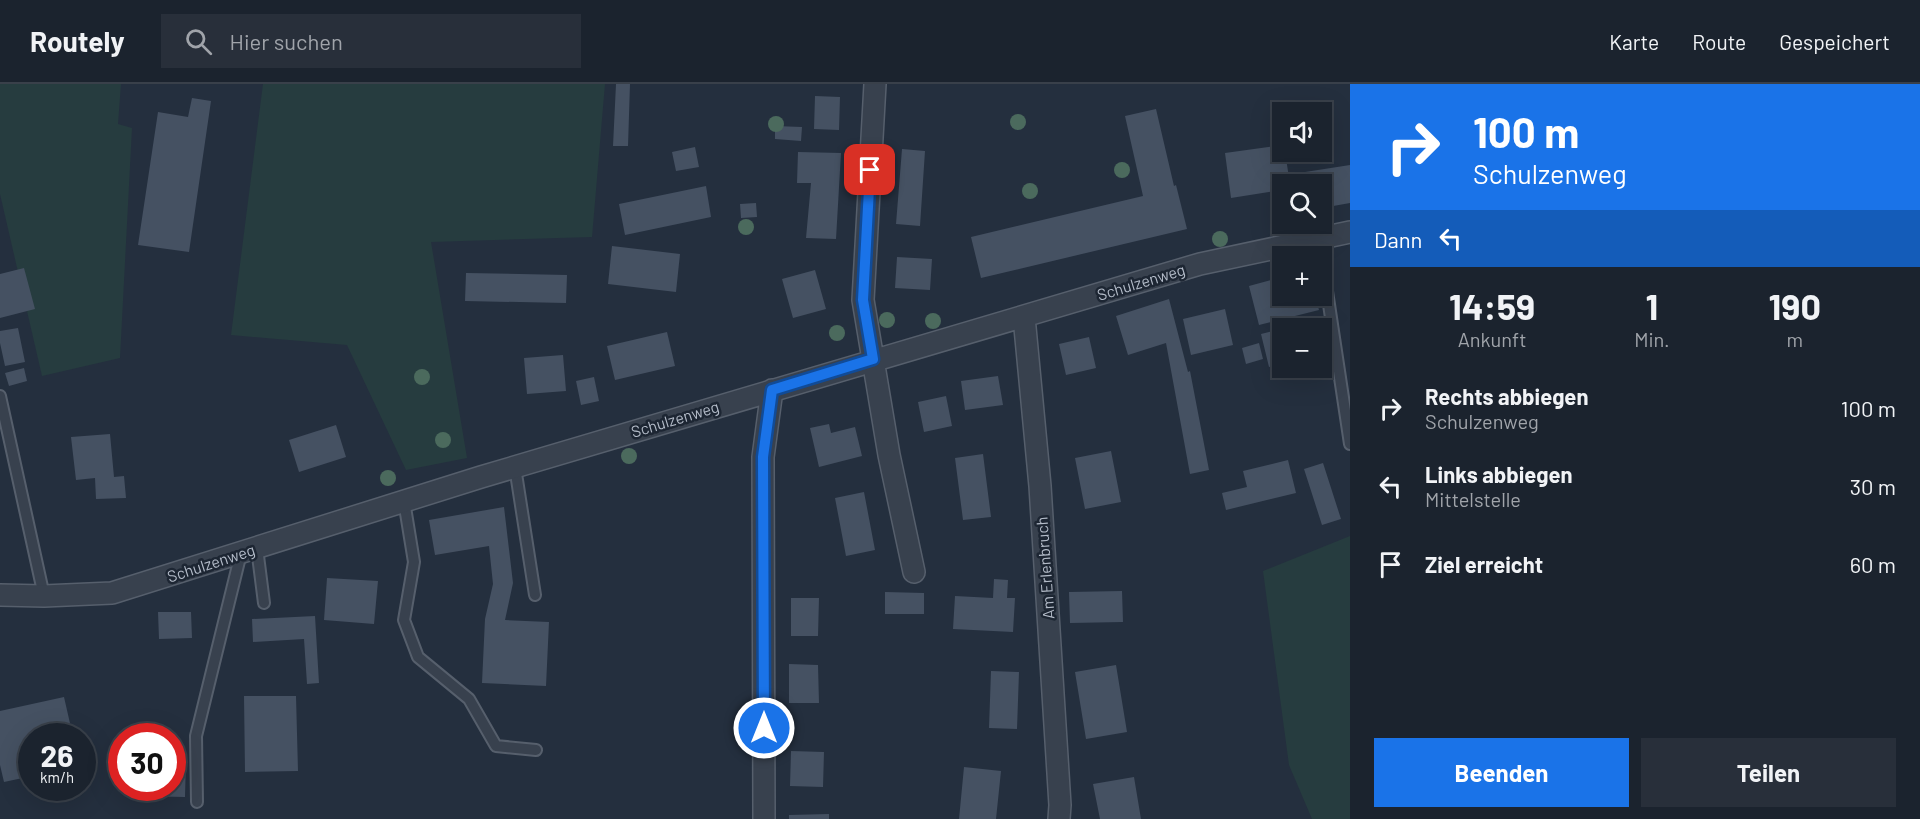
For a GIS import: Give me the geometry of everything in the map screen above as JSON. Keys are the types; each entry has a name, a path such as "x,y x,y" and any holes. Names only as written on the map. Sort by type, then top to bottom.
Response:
{"street":[{"path":"875,84 863,300 889,455 914,572"},
{"name":"Schulzenweg","path":"0,596 112,593 404,501 873,359 1200,264 1350,232"},
{"name":"Am Erlenbruch","path":"1024,317 1040,486 1059,819"},
{"path":"764,819 763,457 772,390"}],"lane":[{"path":"1319,238 1350,444"},
{"path":"0,396 44,596"},
{"path":"515,467 535,594"},
{"path":"404,501 414,562 404,620 418,657 469,699 496,746 536,750"},
{"path":"249,551 264,603"},
{"path":"197,802 196,736 249,551"}],"green space":[{"path":"0,84 121,84 118,124 132,128 120,358 42,376 0,194"},
{"path":"263,84 605,84 592,237 431,242 467,458 406,470 347,345 231,335"},
{"path":"1350,536 1350,819 1312,819 1289,765 1263,571"}],"building":[{"path":"616,84 630,84 628,146 613,146"},
{"path":"815,96 840,97 839,130 814,129"},
{"path":"192,98 211,101 189,252 138,245 158,112 188,117"},
{"path":"1156,109 1174,186 1176,185 1187,229 981,278 971,237 1143,196 1125,116"},
{"path":"775,126 802,127 801,141 775,139"},
{"path":"1272,146 1272,162 1287,162 1288,174 1272,174 1272,192 1231,198 1225,153"},
{"path":"695,147 699,167 676,171 672,152"},
{"path":"902,149 925,151 920,226 896,224"},
{"path":"798,152 841,153 836,239 806,238 811,183 797,183"},
{"path":"1350,165 1350,203 1332,206 1332,174 1305,174 1305,172"},
{"path":"706,186 711,217 625,235 619,204"},
{"path":"756,203 757,217 741,218 740,204"},
{"path":"612,246 680,254 676,292 608,284"},
{"path":"897,257 932,259 930,290 895,288"},
{"path":"24,268 35,309 0,318 0,274"},
{"path":"815,270 826,309 793,318 782,279"},
{"path":"466,273 567,275 566,303 465,301"},
{"path":"1272,280 1272,306 1318,306 1319,310 1287,318 1272,318 1272,322 1259,325 1249,286"},
{"path":"1169,299 1188,372 1190,371 1209,470 1190,474 1166,343 1128,355 1116,316"},
{"path":"1225,309 1233,345 1191,355 1183,319"},
{"path":"18,328 25,362 5,366 0,331"},
{"path":"1272,331 1272,366 1269,367 1261,334"},
{"path":"667,332 675,366 615,380 607,346"},
{"path":"1089,337 1096,368 1066,375 1059,344"},
{"path":"1259,343 1263,359 1246,364 1242,348"},
{"path":"563,355 566,391 527,394 524,358"},
{"path":"24,368 27,381 9,386 5,373"},
{"path":"998,376 1003,405 965,410 961,381"},
{"path":"594,377 599,401 581,405 576,381"},
{"path":"946,396 952,426 924,432 918,402"},
{"path":"829,424 831,433 855,427 862,456 819,467 810,428"},
{"path":"336,425 346,457 299,472 289,440"},
{"path":"110,434 114,477 124,476 126,498 96,499 95,478 76,480 71,437"},
{"path":"1111,451 1121,502 1085,509 1075,458"},
{"path":"983,454 991,517 963,520 955,458"},
{"path":"1288,460 1296,493 1226,510 1222,493 1247,487 1243,471"},
{"path":"1323,463 1341,519 1322,525 1304,469"},
{"path":"864,492 875,550 846,556 835,498"},
{"path":"504,507 513,583 505,620 549,622 546,686 482,683 485,619 493,584 489,546 435,555 429,520"},
{"path":"327,578 378,581 374,624 324,620"},
{"path":"994,579 1008,580 1007,598 1015,598 1013,632 953,629 955,596 993,598"},
{"path":"1122,591 1123,622 1070,623 1069,592"},
{"path":"885,592 924,593 924,614 885,614"},
{"path":"791,598 819,598 818,636 791,636"},
{"path":"158,612 191,612 192,638 159,639"},
{"path":"315,616 319,683 307,684 304,639 253,642 252,619"},
{"path":"789,664 818,665 819,703 789,703"},
{"path":"1116,665 1127,732 1086,739 1075,672"},
{"path":"991,671 1019,672 1017,729 989,728"},
{"path":"244,696 296,696 298,771 245,772"},
{"path":"64,697 70,723 18,723 18,779 4,782 0,765 0,711"},
{"path":"791,751 824,752 823,787 790,786"},
{"path":"964,767 1001,771 996,819 959,819"},
{"path":"1134,777 1141,819 1100,819 1093,784"},
{"path":"829,814 829,819 789,819 789,815"}],"route":[{"path":"764,728 763,457 772,390 873,359 863,300 870,170"}]}
